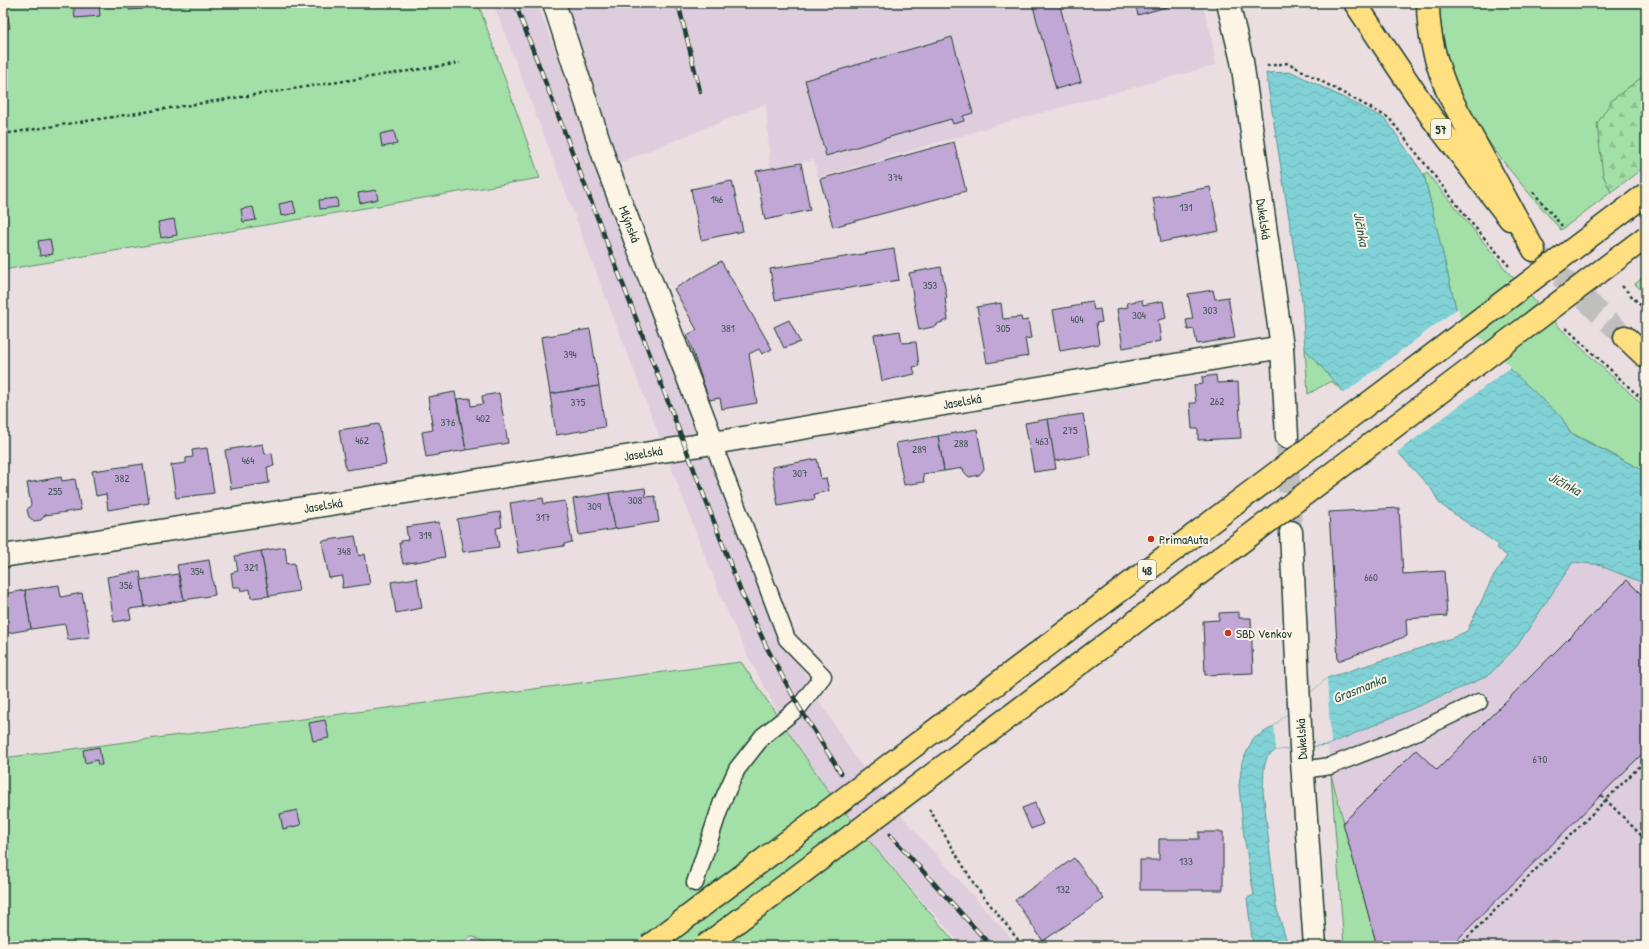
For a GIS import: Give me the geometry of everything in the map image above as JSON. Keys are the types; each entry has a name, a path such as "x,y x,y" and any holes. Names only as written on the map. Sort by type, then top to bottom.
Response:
{"main road":[{"name":"57","path":"1355,3 1383,47 1432,118 1534,250 1449,95 1438,69 1431,41 1428,3"},
{"name":"48","path":"649,946 1646,194"},
{"path":"706,946 1646,237"},
{"path":"1625,337 1646,357"}],"street":[{"name":"Mlýnská","path":"554,3 608,166 713,443"},
{"name":"Dukelská","path":"1228,3 1242,61 1282,347 1287,437"},
{"name":"Jaselská","path":"3,556 713,443 1282,347"},
{"name":"Dukelská","path":"1291,532 1301,747 1315,946"}],"lane":[{"path":"695,883 722,802 737,769 763,736 799,707 823,676 787,639 713,443"},
{"path":"1303,770 1330,766 1407,736 1479,702"}],"path":[{"path":"3,134 460,63"},
{"path":"1265,66 1288,63 1389,118 1473,225 1510,268"},
{"path":"1621,284 1646,311"},
{"path":"1564,326 1646,403"},
{"path":"1459,946 1646,760"},
{"path":"1601,795 1646,840"},
{"path":"928,807 976,887 1023,946"}],"shaded area":[{"path":"493,3 537,3 786,639 817,697 857,760 906,821 1018,946 963,946 875,848 825,786 781,718 749,658 722,600"},
{"path":"564,3 1202,3 1212,39 1216,65 1004,123 818,178 814,160 770,169 766,104 616,164"},
{"path":"1573,562 1604,565 1604,567 1646,584 1646,946 1344,946 1328,745 1488,676 1517,646"}],"green space":[{"path":"3,3 478,3 540,178 3,270"},
{"path":"1439,3 1646,3 1646,74 1612,100 1603,175 1611,192 1561,230 1525,189 1491,145 1462,98 1444,46"},
{"path":"1646,74 1646,166 1611,192 1603,175 1597,124 1612,100"},
{"path":"1427,173 1507,271 1561,329 1646,408 1646,472 1570,432 1561,418 1459,321 1424,175"},
{"path":"1646,275 1646,295 1635,284"},
{"path":"1305,349 1345,393 1331,381 1308,394"},
{"path":"741,662 833,798 958,946 493,946 471,936 457,946 3,946 3,758"},
{"path":"1331,775 1377,946 1344,946"}],"water":[{"path":"1292,72 1380,116 1387,121 1424,175 1459,321 1562,418 1570,433 1646,472 1646,584 1603,567 1603,565 1573,562 1517,646 1488,676 1328,745 1276,750 1267,757 1264,768 1263,791 1276,906 1288,946 1253,946 1247,898 1254,895 1244,836 1239,786 1242,762 1253,739 1274,726 1327,678 1452,638 1467,631 1492,579 1507,556 1497,548 1499,545 1440,504 1432,490 1305,349 1302,301 1266,73"}],"pier":[{"path":"1458,308 1461,320 1511,367 1396,453 1343,394"},
{"path":"1327,678 1331,744 1276,750 1274,726"}],"building":[{"path":"73,3 99,3 100,16 75,18"},
{"path":"128,3 142,3 143,9 129,10"},
{"path":"1032,3 1059,3 1081,82 1056,89"},
{"path":"1135,3 1169,3 1170,6 1138,15"},
{"path":"3,13 7,13 10,28 3,29"},
{"path":"952,37 973,113 963,116 964,121 953,124 951,119 826,156 805,80"},
{"path":"394,131 397,144 382,147 380,134"},
{"path":"954,142 966,191 833,227 820,179"},
{"path":"801,163 810,210 765,220 756,171"},
{"path":"732,181 743,231 701,240 691,189"},
{"path":"1210,187 1219,231 1161,242 1153,198"},
{"path":"376,190 378,199 360,203 358,193"},
{"path":"337,198 338,207 320,209 319,200"},
{"path":"293,201 296,213 281,216 279,204"},
{"path":"253,207 256,220 243,222 241,209"},
{"path":"174,219 177,235 161,238 158,222"},
{"path":"50,239 53,254 40,256 38,241"},
{"path":"894,249 899,280 775,300 770,269"},
{"path":"721,261 772,349 762,354 759,349 749,354 757,403 722,409 720,398 709,400 687,335 697,330 674,289"},
{"path":"941,267 947,298 945,298 948,320 937,324 937,326 919,330 909,273"},
{"path":"1213,290 1215,299 1228,297 1235,338 1197,344 1194,329 1188,330 1186,320 1193,319 1188,294"},
{"path":"1142,300 1143,305 1163,301 1166,318 1158,320 1161,341 1123,348 1117,309 1128,307 1127,303"},
{"path":"1092,301 1094,310 1100,309 1102,322 1096,323 1099,344 1060,351 1053,310 1081,305 1080,303"},
{"path":"1001,303 1003,319 1021,317 1022,321 1028,320 1031,338 1025,339 1028,356 987,363 977,307"},
{"path":"789,320 800,342 784,348 774,327"},
{"path":"590,329 599,386 550,394 541,337"},
{"path":"900,331 902,343 916,342 919,366 913,367 915,374 882,381 874,335"},
{"path":"1216,375 1217,383 1238,382 1241,438 1198,440 1198,429 1192,429 1190,403 1196,403 1194,385 1203,384 1202,377"},
{"path":"599,386 605,427 556,435 550,394"},
{"path":"455,392 466,450 426,457 422,432 433,430 428,397"},
{"path":"499,393 508,443 466,450 457,399 470,398 471,406 483,404 482,396"},
{"path":"1083,414 1090,455 1054,461 1048,419"},
{"path":"1048,419 1056,469 1034,472 1025,423"},
{"path":"379,424 386,464 346,470 339,430"},
{"path":"977,429 984,469 979,475 969,477 964,472 963,468 944,471 938,436"},
{"path":"938,436 944,471 923,474 924,482 904,485 896,443"},
{"path":"263,444 265,454 272,453 274,466 267,467 269,483 231,489 225,450"},
{"path":"207,448 214,493 176,498 171,465 186,463 186,458 193,457 192,450"},
{"path":"817,459 821,479 826,478 829,491 814,494 815,499 778,506 772,467"},
{"path":"143,464 149,503 108,510 106,494 96,496 92,471"},
{"path":"61,477 62,481 75,479 81,510 45,515 41,520 34,521 29,517 27,510 31,505 27,483"},
{"path":"645,488 646,497 655,496 659,522 615,529 609,493"},
{"path":"609,493 615,529 579,535 573,499"},
{"path":"543,498 544,504 565,501 572,542 564,544 564,546 518,553 510,503"},
{"path":"1399,508 1403,574 1444,571 1447,616 1406,619 1407,636 1338,661 1329,512"},
{"path":"500,512 502,527 496,528 499,547 463,552 457,519"},
{"path":"439,522 445,557 403,564 399,543 402,543 401,541 408,540 406,527"},
{"path":"355,536 359,556 365,554 370,584 342,588 343,576 329,578 322,541"},
{"path":"285,547 287,564 294,563 299,591 269,596 261,551"},
{"path":"261,551 269,596 251,598 250,589 241,591 240,587 233,587 231,573 238,571 235,556"},
{"path":"209,560 215,595 184,600 177,565"},
{"path":"140,571 145,607 129,609 131,619 114,622 107,577"},
{"path":"178,574 184,600 145,607 141,580"},
{"path":"417,578 422,608 396,613 391,582"},
{"path":"1627,580 1646,599 1646,750 1451,946 1377,946 1343,823 1416,750 1437,770"},
{"path":"59,585 61,597 82,593 90,637 68,640 65,624 31,629 25,590"},
{"path":"25,590 31,629 3,634 3,594"},
{"name":"SBD Venkov","path":"1239,612 1239,618 1251,618 1253,673 1205,675 1203,621 1219,620 1219,613"},
{"path":"325,720 329,738 313,741 309,723"},
{"path":"99,747 102,765 98,765 97,760 85,763 83,750"},
{"path":"1035,803 1043,824 1031,829 1022,808"},
{"path":"297,810 301,825 283,829 280,814"},
{"path":"1199,832 1223,832 1223,890 1140,890 1140,860 1159,860 1159,839 1199,839"},
{"path":"1074,858 1104,899 1043,941 1015,900"}],"tunnel":[{"path":"1536,253 1625,337"},
{"path":"1287,437 1291,532"}],"railway":[{"path":"515,3 741,592 767,648 799,707 841,773"},
{"path":"678,3 700,91"},
{"path":"890,835 991,946"}],"place":[{"name":"PrimaAuta","path":"1151,539"},
{"name":"SBD Venkov","path":"1228,633"}],"water label":[{"name":"Jičínka","path":"1362,229"},
{"name":"Jičínka","path":"1565,483"},
{"name":"Grasmanka","path":"1359,688"}]}
